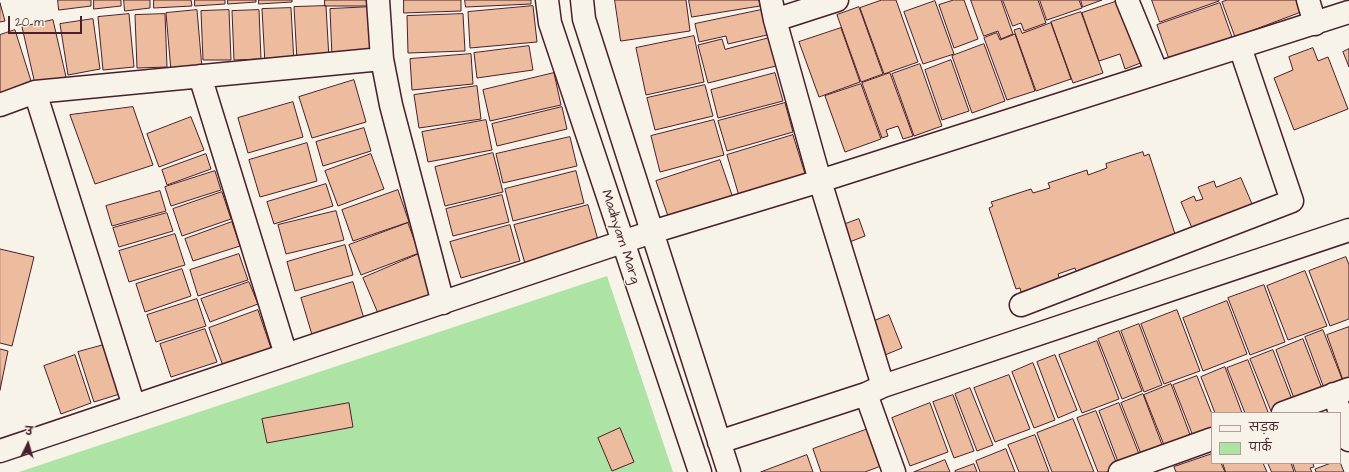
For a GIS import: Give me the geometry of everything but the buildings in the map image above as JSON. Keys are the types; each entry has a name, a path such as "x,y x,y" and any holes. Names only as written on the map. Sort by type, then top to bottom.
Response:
{"street":[{"path":"378,0 382,59 391,105 443,302"},
{"name":"Madhyam Marg","path":"547,0 550,23 700,472"},
{"path":"582,0 584,19 729,472"},
{"path":"837,0 773,10 875,390 894,472"},
{"path":"1128,0 1157,74"},
{"path":"1308,0 1315,24"},
{"path":"0,451 652,232 820,181 1349,12"},
{"path":"1021,305 1292,201 1240,47"},
{"path":"0,105 35,92 382,59"},
{"path":"200,76 286,355"},
{"path":"35,92 134,406"},
{"path":"719,442 1349,230"},
{"path":"1286,412 1342,392 1349,440"},
{"path":"1120,472 1211,439"}],"green space":[{"path":"607,276 673,472 19,472"}]}
